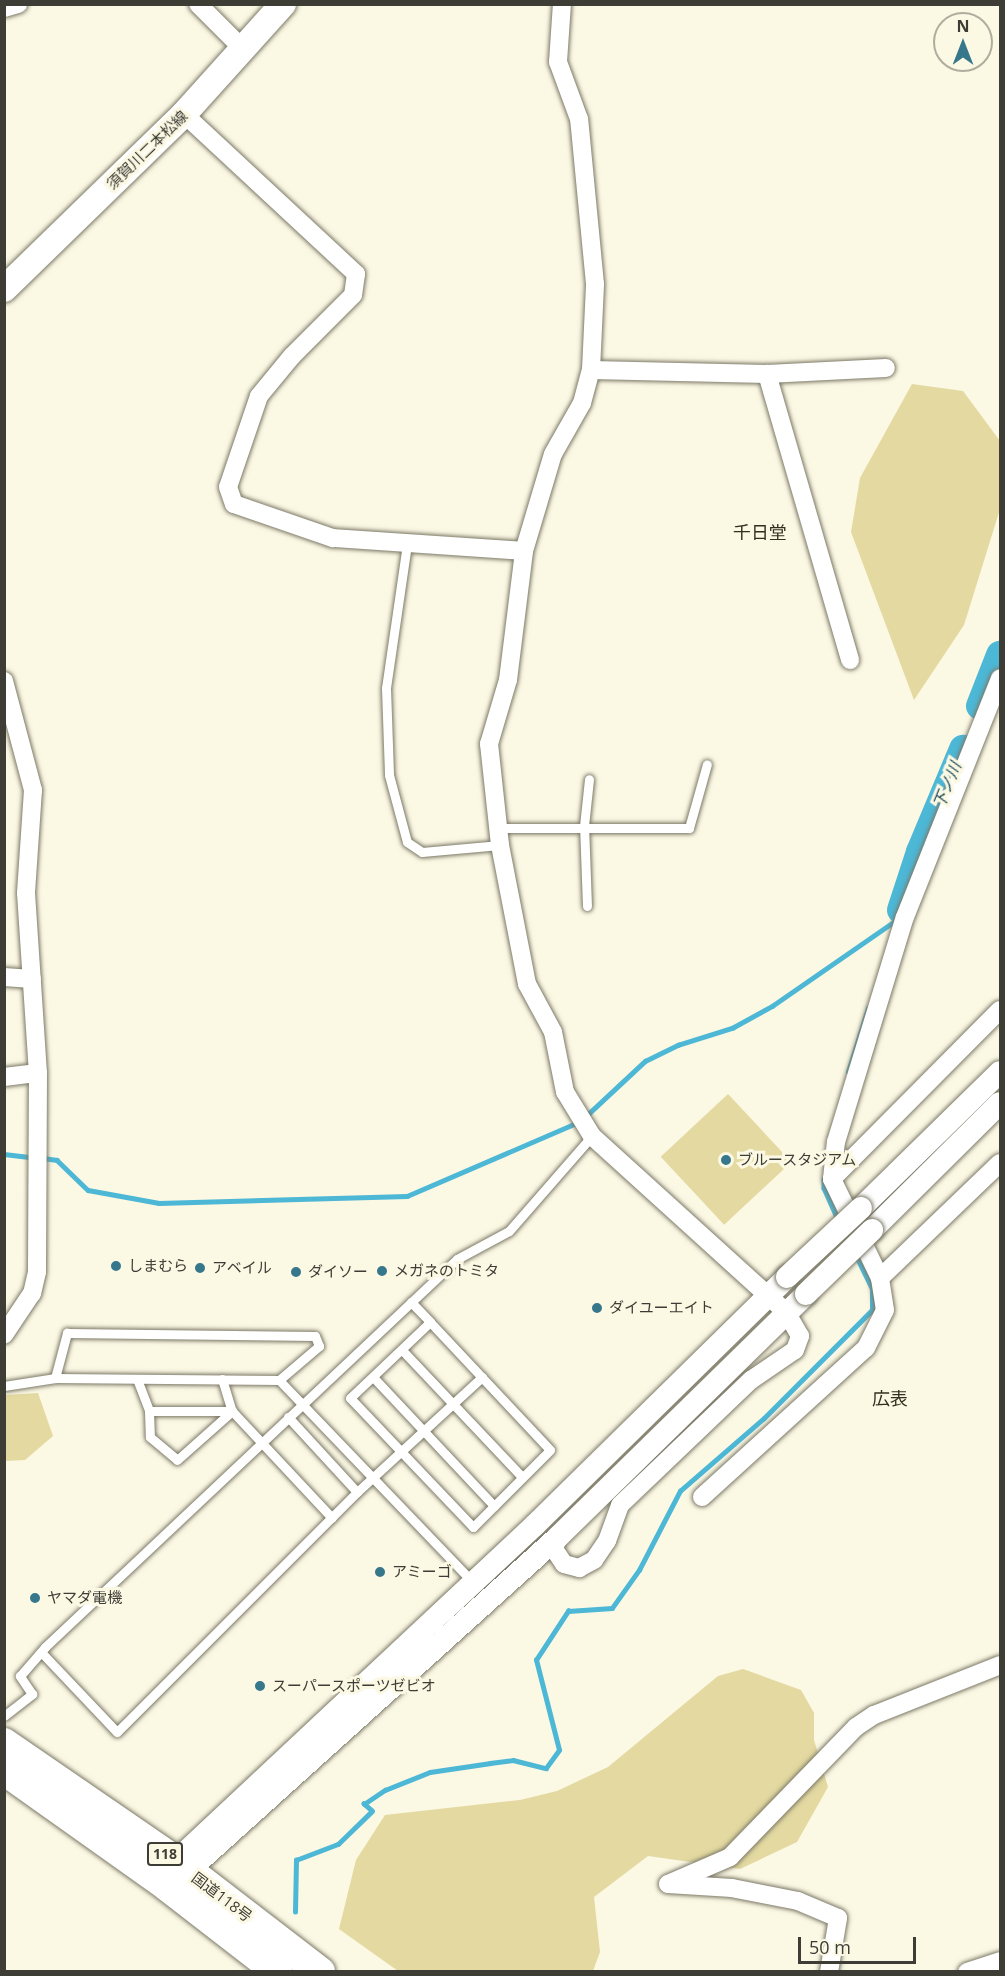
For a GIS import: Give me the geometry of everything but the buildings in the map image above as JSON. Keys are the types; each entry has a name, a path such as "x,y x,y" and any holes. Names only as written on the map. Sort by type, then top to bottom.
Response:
{"highway":[{"name":"国道118号","path":"4,1743 178,1873 320,1971"},
{"name":"国道118号","path":"4,1770 178,1873 278,1971"}],"main road":[{"name":"須賀川二本松線","path":"5,288 184,114 283,4"}],"street":[{"path":"4,8 18,4"},
{"path":"198,4 243,49"},
{"path":"558,1537 554,1549 564,1564 579,1568 594,1560 607,1541 620,1505 751,1380 795,1350 800,1336 786,1312 592,1136 565,1092 553,1032 527,984 500,836 489,744 508,680 524,551 553,454 582,404 591,370 595,284 579,119 558,62 562,4"},
{"path":"184,114 356,274 353,295 292,356 259,396 228,487 234,504 333,538 524,551"},
{"path":"591,370 767,374 886,368"},
{"path":"767,374 850,660"},
{"path":"702,1497 866,1348 885,1310 880,1278 832,1179 836,1142 905,917 1000,678"},
{"path":"4,681 33,790 26,893 38,1073 37,1272 32,1293 4,1335"},
{"path":"4,977 32,979"},
{"path":"832,1179 1000,1010"},
{"path":"178,1873 768,1295 1000,1072"},
{"path":"4,1077 38,1073"},
{"path":"178,1873 558,1537 1000,1103"},
{"path":"880,1278 1000,1163"},
{"path":"829,1971 838,1918 798,1901 732,1888 668,1884 730,1857 856,1727 874,1715 1000,1665"},
{"path":"967,1971 1000,1961"}],"lane":[{"path":"407,544 386,688 389,775 407,842 422,852 500,836 585,826 689,828 707,764"},
{"path":"587,906 585,826 589,779"},
{"path":"4,1716 32,1694 20,1676 41,1652 457,1259 509,1231 592,1136"},
{"path":"411,1302 430,1322 482,1377 550,1450 473,1527 350,1398 430,1322"},
{"path":"4,1386 55,1378 279,1380 319,1346 315,1336 67,1333 55,1378"},
{"path":"402,1350 522,1477"},
{"path":"373,1377 494,1506"},
{"path":"41,1652 117,1732 357,1492 482,1377"},
{"path":"137,1379 149,1411 150,1437 177,1460 232,1411"},
{"path":"222,1379 232,1411 332,1518"},
{"path":"279,1380 473,1583"},
{"path":"149,1411 232,1411"},
{"path":"288,1417 357,1492"}],"shaded area":[{"path":"912,384 963,391 1000,441 1000,509 964,625 914,700 851,532 860,478"},
{"name":"ブルースタジアム","path":"728,1094 791,1162 724,1225 661,1157"},
{"path":"38,1393 53,1436 25,1460 5,1461 6,1395"},
{"path":"743,1669 801,1690 814,1713 814,1740 828,1787 797,1842 740,1869 648,1856 594,1897 600,1952 593,1971 398,1971 339,1929 356,1860 385,1815 520,1800 557,1791 608,1767 718,1676"}],"waterway":[{"name":"下ノ川","path":"980,706 1000,655"},
{"name":"下ノ川","path":"901,910 920,852 963,749"},
{"path":"585,1117 645,1061 678,1045 732,1028 772,1006 899,918"},
{"path":"848,1072 868,1008"},
{"path":"43,1158 57,1160 88,1190 159,1203 407,1196 579,1122"},
{"path":"4,1154 35,1158"},
{"path":"824,1179 824,1188 838,1219"},
{"path":"295,1912 296,1860 338,1844 372,1811 364,1804 385,1790 430,1772 490,1763 513,1760 546,1768 559,1750 536,1660 568,1611 612,1608 639,1570 680,1491 764,1418 872,1310 872,1289 856,1256"}],"place":[{"name":"ブルースタジアム","path":"726,1160"},
{"name":"しまむら","path":"116,1266"},
{"name":"アベイル","path":"200,1268"},
{"name":"メガネのトミタ","path":"382,1271"},
{"name":"ダイソー","path":"296,1272"},
{"name":"ダイユーエイト","path":"597,1308"},
{"name":"アミーゴ","path":"380,1572"},
{"name":"ヤマダ電機","path":"35,1598"},
{"name":"スーパースポーツゼビオ","path":"260,1686"}],"district":[{"name":"千日堂","path":"760,532"},
{"name":"広表","path":"890,1398"}]}
